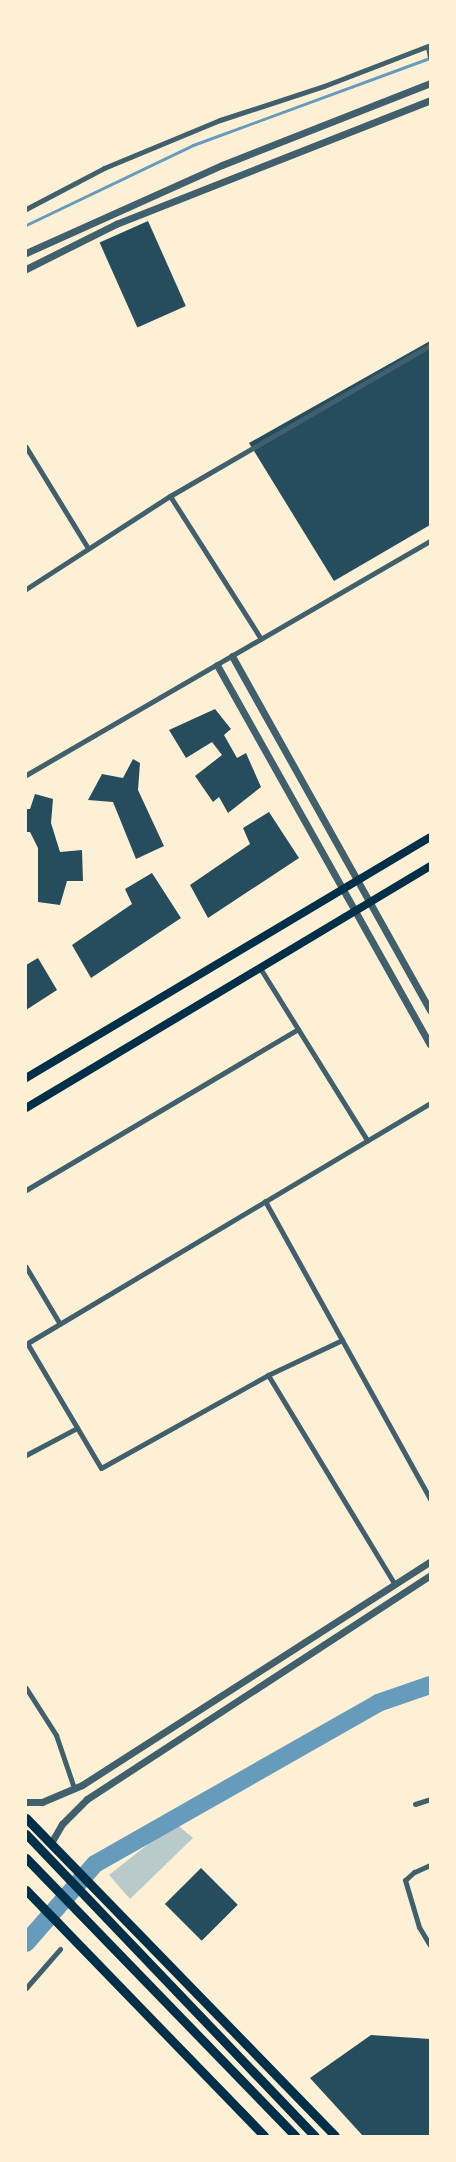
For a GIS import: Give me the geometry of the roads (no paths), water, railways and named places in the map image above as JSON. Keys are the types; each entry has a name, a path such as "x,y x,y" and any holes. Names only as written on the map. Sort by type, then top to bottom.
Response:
{"main road":[{"path":"26,1078 430,837"},
{"path":"26,1108 430,866"},
{"path":"26,1818 335,2136"},
{"path":"26,1834 315,2136"},
{"path":"26,1858 295,2136"},
{"path":"26,1890 258,2135"}],"street":[{"path":"26,209 104,168 220,120 324,86 429,46 430,57"},
{"path":"26,254 222,165 430,84"},
{"path":"26,269 116,224 430,100"},
{"path":"26,589 170,496 430,345"},
{"path":"26,447 88,548"},
{"path":"170,496 261,639"},
{"path":"26,775 430,541"},
{"path":"232,656 430,1010"},
{"path":"217,665 430,1044"},
{"path":"260,968 367,1140"},
{"path":"26,1190 298,1029"},
{"path":"342,1340 268,1375 101,1468 26,1344 430,1103"},
{"path":"265,1201 430,1499"},
{"path":"26,1267 60,1324"},
{"path":"268,1375 395,1585"},
{"path":"26,1455 77,1428"},
{"path":"26,1802 42,1802 74,1788 156,1739 430,1562"},
{"path":"51,1843 62,1824 87,1799 430,1575"},
{"path":"26,1688 56,1735 74,1788"},
{"path":"415,1804 430,1799"},
{"path":"430,1865 414,1872 405,1880 419,1927 430,1945"},
{"path":"26,1988 60,1949"}],"waterway":[{"path":"26,225 193,145 430,58"},
{"path":"26,1943 95,1864 378,1703 430,1685"}]}
